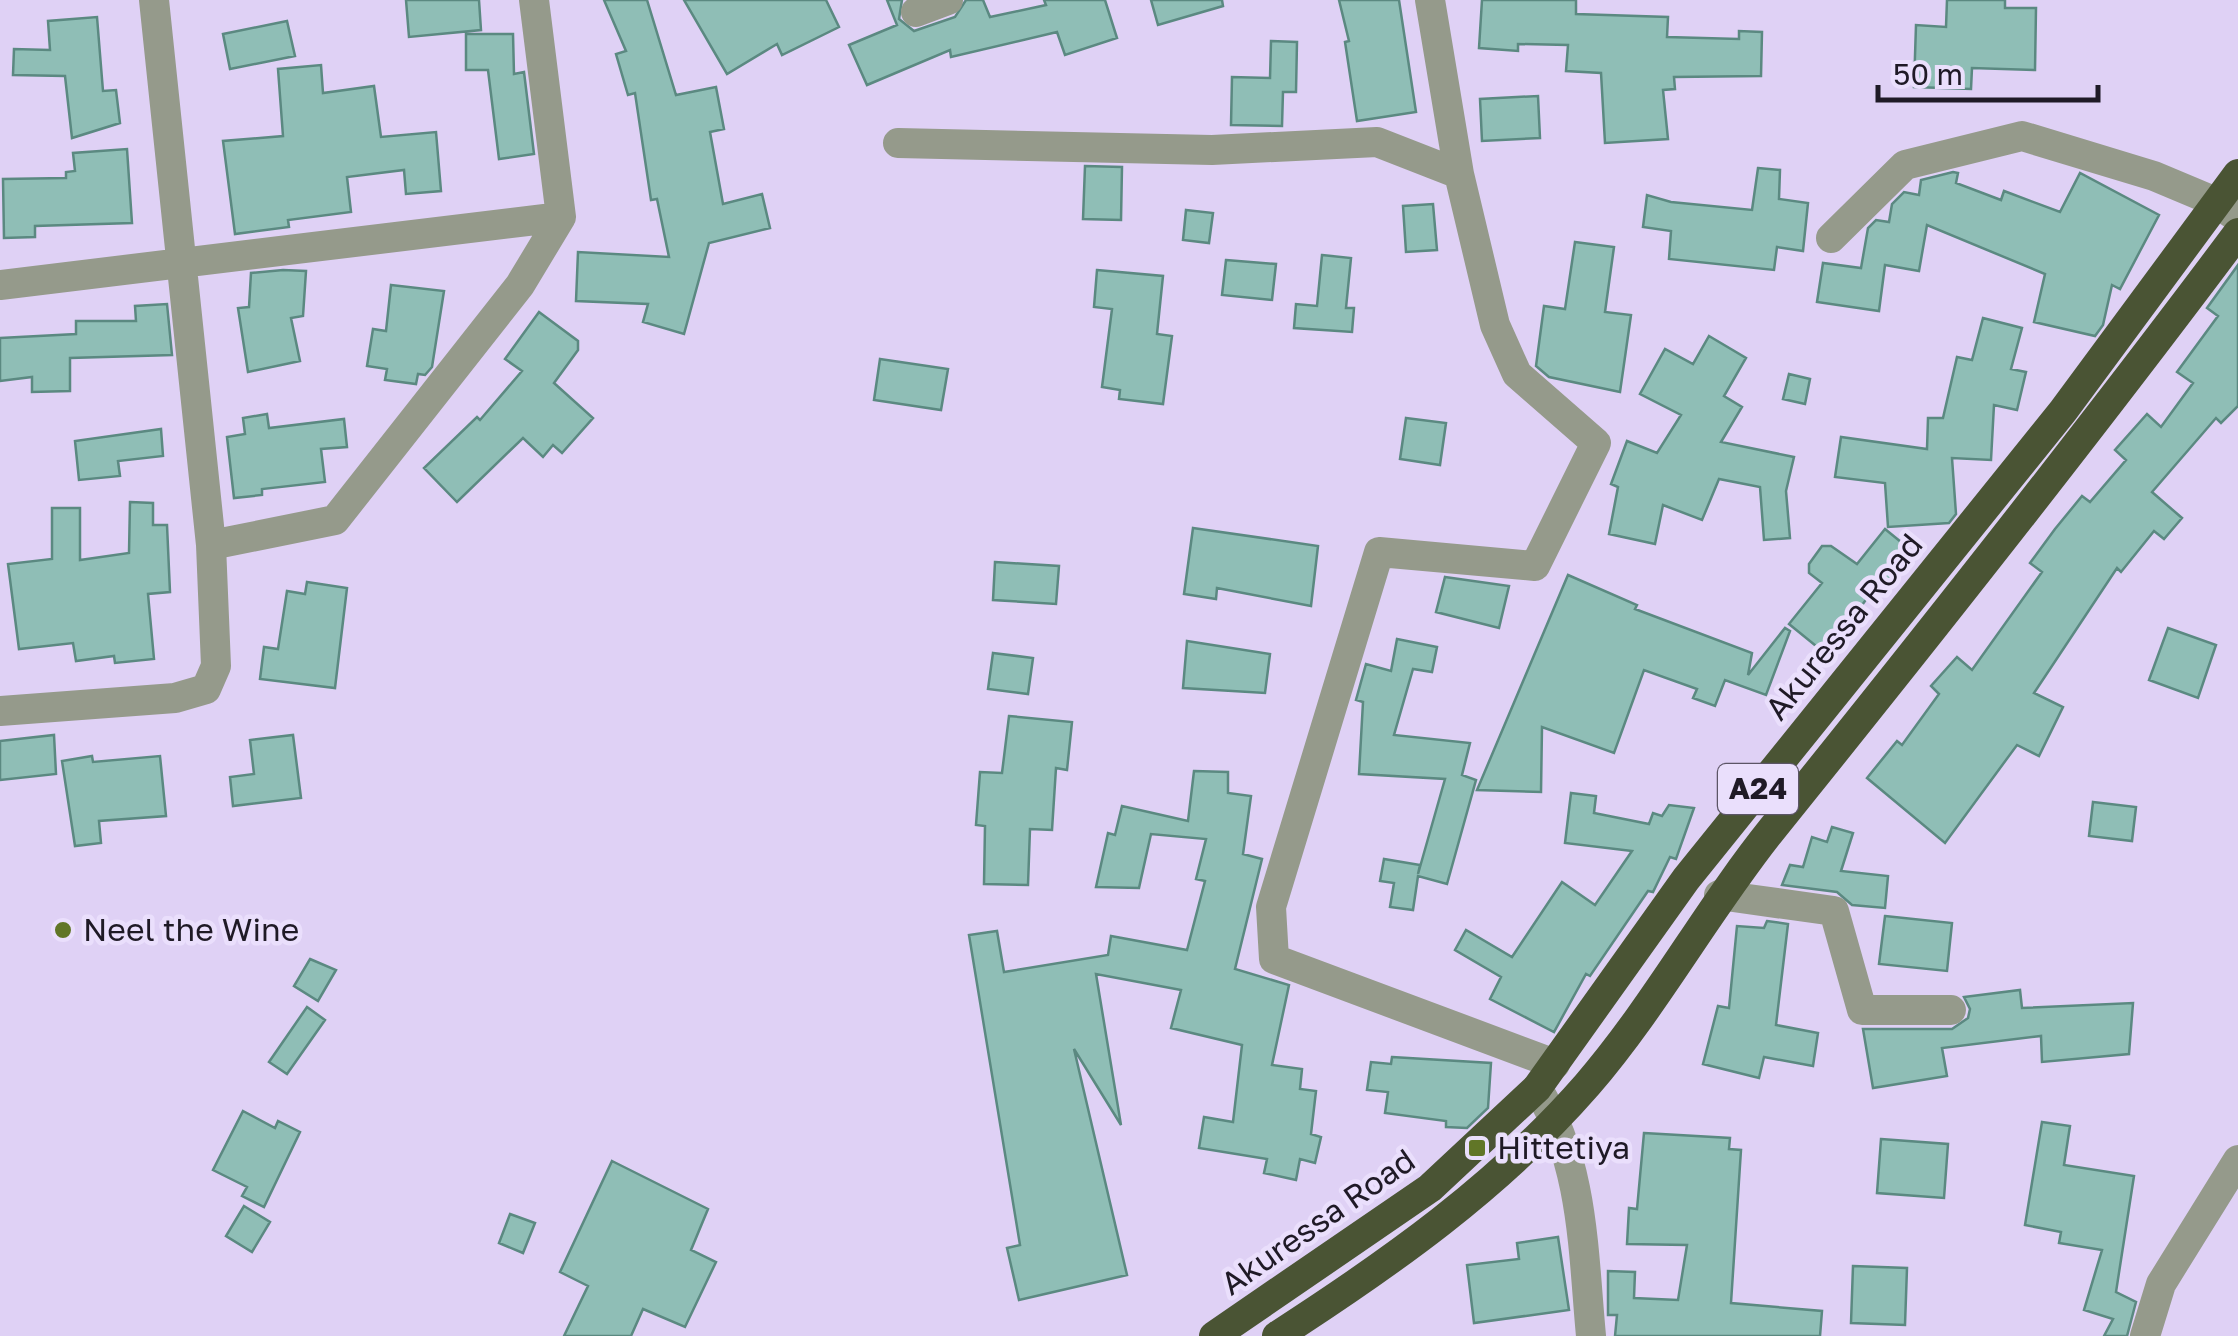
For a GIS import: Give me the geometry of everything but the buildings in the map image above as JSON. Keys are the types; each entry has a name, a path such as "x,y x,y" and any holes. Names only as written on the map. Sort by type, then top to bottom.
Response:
{"highway":[{"name":"Akuressa Road","path":"1214,1336 1430,1188 1546,1076 1686,879 2227,210 2238,174"},
{"name":"A24","path":"1277,1336 1445,1219 1501,1174 1556,1117 1610,1055 1719,895 2090,431 2238,233"}],"street":[{"path":"0,711 176,698 206,690 216,666 211,544 154,0"},
{"path":"211,544 334,520 520,284 561,216 534,0"},
{"path":"916,12 948,0"},
{"path":"1430,0 1459,174 1496,325 1518,374 1596,443 1535,566 1379,552 1271,908 1274,959 1546,1076 1580,1202 1590,1336"},
{"path":"1831,238 1905,164 2022,136 2154,176 2227,210"},
{"path":"898,142 1212,150 1377,142 1459,174"},
{"path":"0,285 561,216"},
{"path":"1719,895 1834,911 1862,1010 1951,1010"},
{"path":"2146,1336 2161,1284 2238,1160"}],"place":[{"name":"Neel the Wine","path":"63,930"},
{"name":"Hittetiya","path":"1477,1148"}]}
